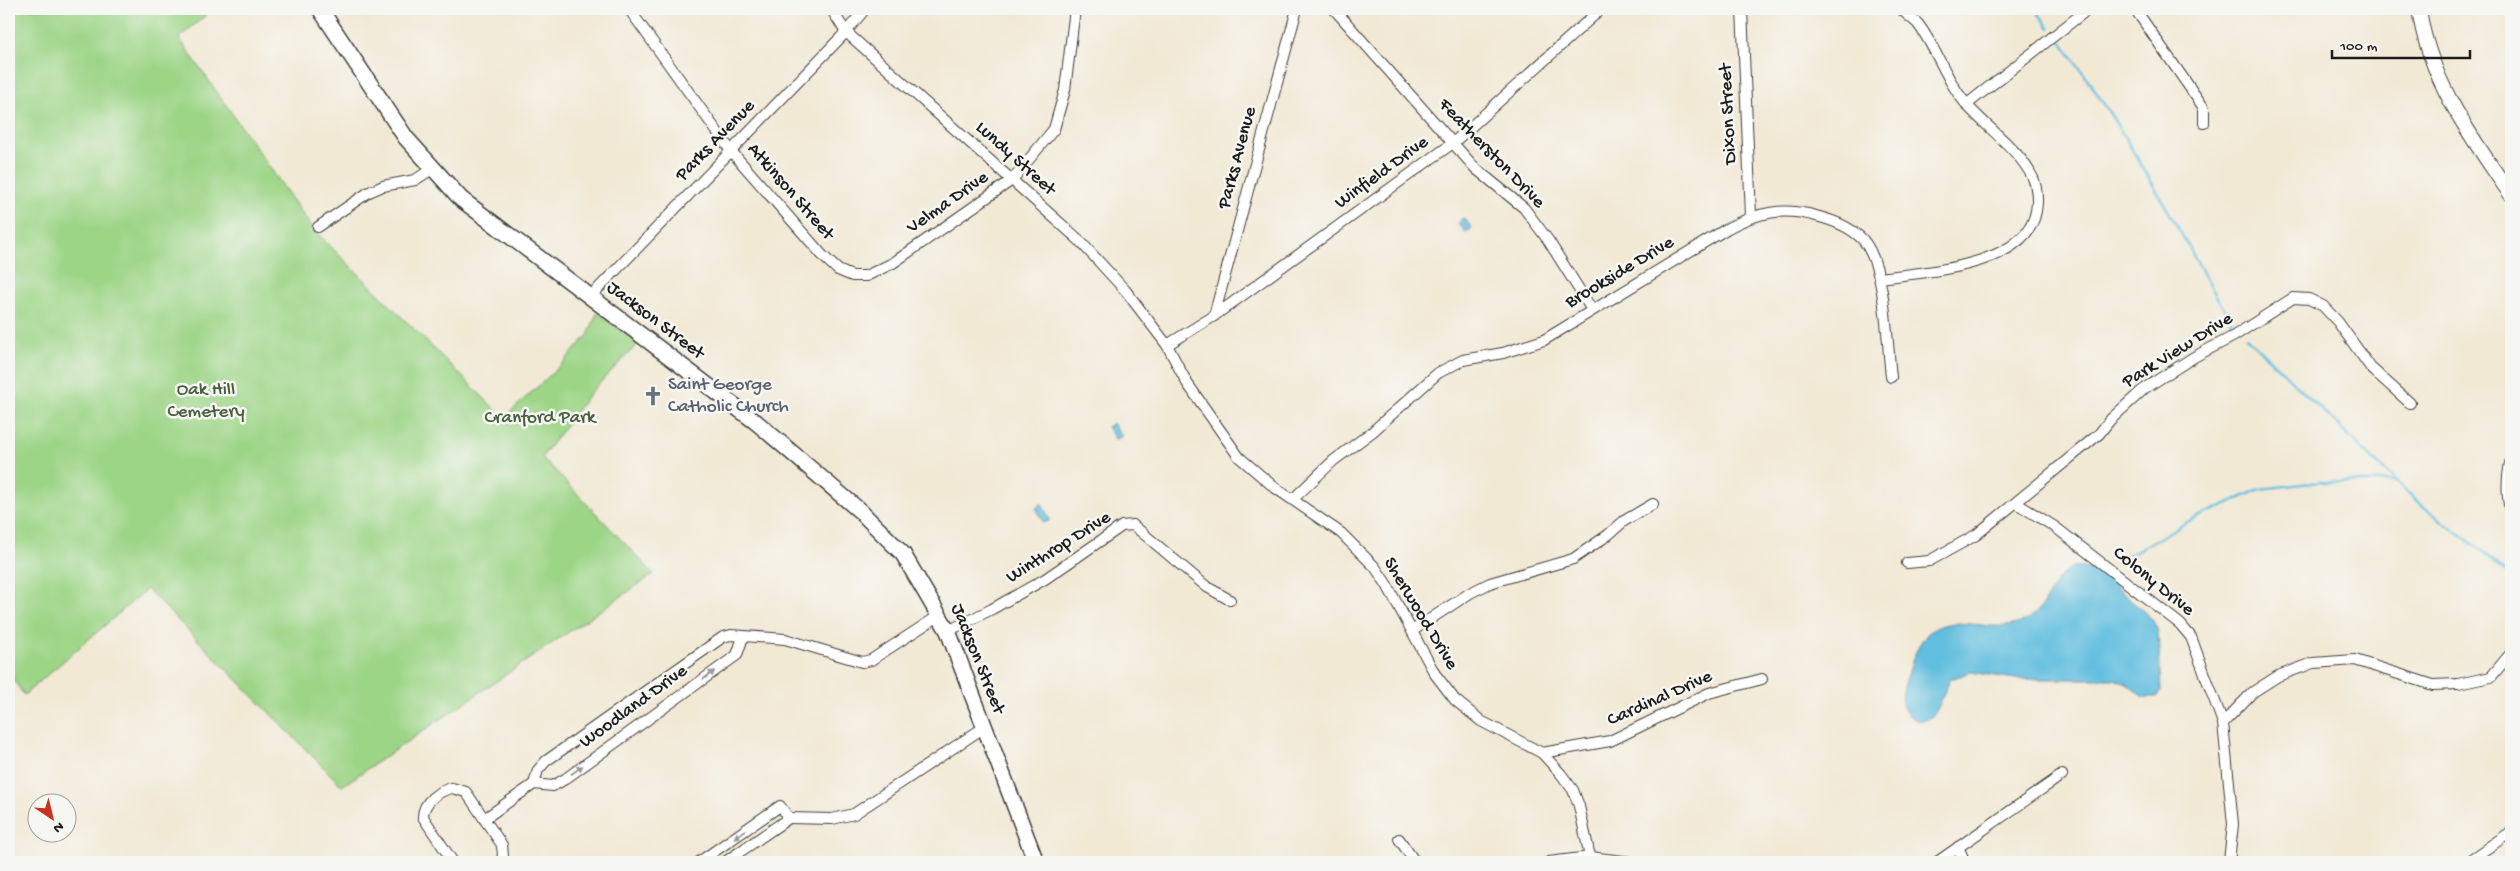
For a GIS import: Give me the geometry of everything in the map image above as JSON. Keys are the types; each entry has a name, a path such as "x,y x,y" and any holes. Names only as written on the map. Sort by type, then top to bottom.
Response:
{"main road":[{"name":"Jackson Street","path":"320,9 394,122 432,169 461,199 756,422 860,511 903,554 948,631 983,728 1036,862"}],"street":[{"name":"Atkinson Street","path":"629,9 731,151 823,256 842,272"},
{"name":"Lundy Street","path":"831,9 846,32 1079,240 1125,290 1167,345"},
{"name":"Parks Avenue","path":"590,297 846,32 865,9"},
{"name":"Velma Drive","path":"842,272 852,276 866,276 893,263 1012,180 1054,129 1065,90 1075,9"},
{"name":"Parks Avenue","path":"1214,316 1297,9"},
{"name":"Featherston Drive","path":"1334,9 1475,168 1524,208 1548,240 1592,310"},
{"name":"Winfield Drive","path":"1167,345 1214,316 1453,143 1601,9"},
{"name":"Dixon Street","path":"1742,9 1751,216"},
{"path":"1879,278 1930,271 1993,257 2016,245 2034,224 2038,202 2034,180 2024,163 1966,104 1951,83 1918,24 1901,9"},
{"path":"1966,104 2088,9"},
{"path":"2135,9 2204,108 2204,123"},
{"path":"2419,9 2423,30 2436,69 2453,108 2511,195"},
{"path":"318,227 369,192 383,186 415,180 432,169"},
{"name":"Brookside Drive","path":"1294,499 1333,461 1372,432 1438,373 1463,360 1503,352 1544,340 1751,216 1774,211 1799,211 1843,226 1864,242 1879,278 1892,378"},
{"name":"Park View Drive","path":"1907,563 1929,561 1976,535 2099,434 2110,420 2146,388 2194,357 2234,336 2293,298 2309,299 2323,306 2338,322 2371,368 2410,403"},
{"name":"Sherwood Drive","path":"1167,345 1187,383 1239,457 1274,487 1341,533 1374,567 1435,674 1455,700 1481,721 1542,753 1572,790 1582,817 1590,856"},
{"path":"2511,459 2508,488 2511,512"},
{"name":"Colony Drive","path":"2016,503 2055,527 2180,624 2191,637 2224,723 2234,824 2229,862"},
{"path":"1412,631 1470,593 1490,584 1573,559 1608,535 1624,520 1653,504"},
{"name":"Winthrop Drive","path":"948,631 1038,583 1122,526 1133,525 1207,587 1230,600"},
{"name":"Woodland Drive","path":"484,819 534,784 538,770 546,761 717,640 731,635 785,638 856,661 866,661 940,615"},
{"name":"Woodland Drive","path":"534,784 553,786 565,779 736,654 743,637"},
{"path":"2224,723 2253,692 2278,676 2313,663 2355,660 2433,685 2458,684 2491,676 2511,653"},
{"name":"Cardinal Drive","path":"1542,753 1610,741 1709,692 1762,679"},
{"path":"725,862 789,818 832,819 854,814 983,728"},
{"path":"1937,862 2062,774"},
{"path":"453,862 425,822 423,813 427,803 447,789 466,792 502,845 503,856 500,862"},
{"path":"700,862 780,806 789,818"},
{"path":"2467,862 2511,832"},
{"path":"1399,839 1415,862"},
{"path":"1958,847 1964,862"},
{"path":"1549,862 1590,856 1631,862"}],"green space":[{"name":"Oak Hill Cemetery","path":"9,9 213,9 179,38 313,229 504,418 563,363 588,335 597,313 639,343 590,393 542,457 654,574 342,786 147,589 24,695 9,673"}],"water":[{"path":"1464,218 1472,228 1466,233 1458,223"},
{"path":"1113,423 1122,436 1116,440 1107,427"},
{"path":"1042,504 1050,520 1044,523 1036,508"},
{"path":"2075,566 2101,572 2152,619 2158,631 2161,692 2156,697 2143,697 2127,684 2114,679 2015,679 1971,672 1951,679 1938,708 1928,719 1918,720 1906,712 1903,707 1902,697 1911,665 1921,643 1933,630 1947,624 1962,623 1996,626 2012,625 2028,619 2041,606 2061,576"}],"waterway":[{"path":"2035,9 2050,28"},
{"path":"2060,40 2091,84 2134,152 2235,327"},
{"path":"2246,337 2424,508 2485,553 2511,577"},
{"path":"2127,556 2189,521 2260,489 2320,482 2396,482"}],"place":[{"name":"Saint George Catholic Church","path":"653,396"}],"park label":[{"name":"Cranford Park","path":"540,418"}]}
